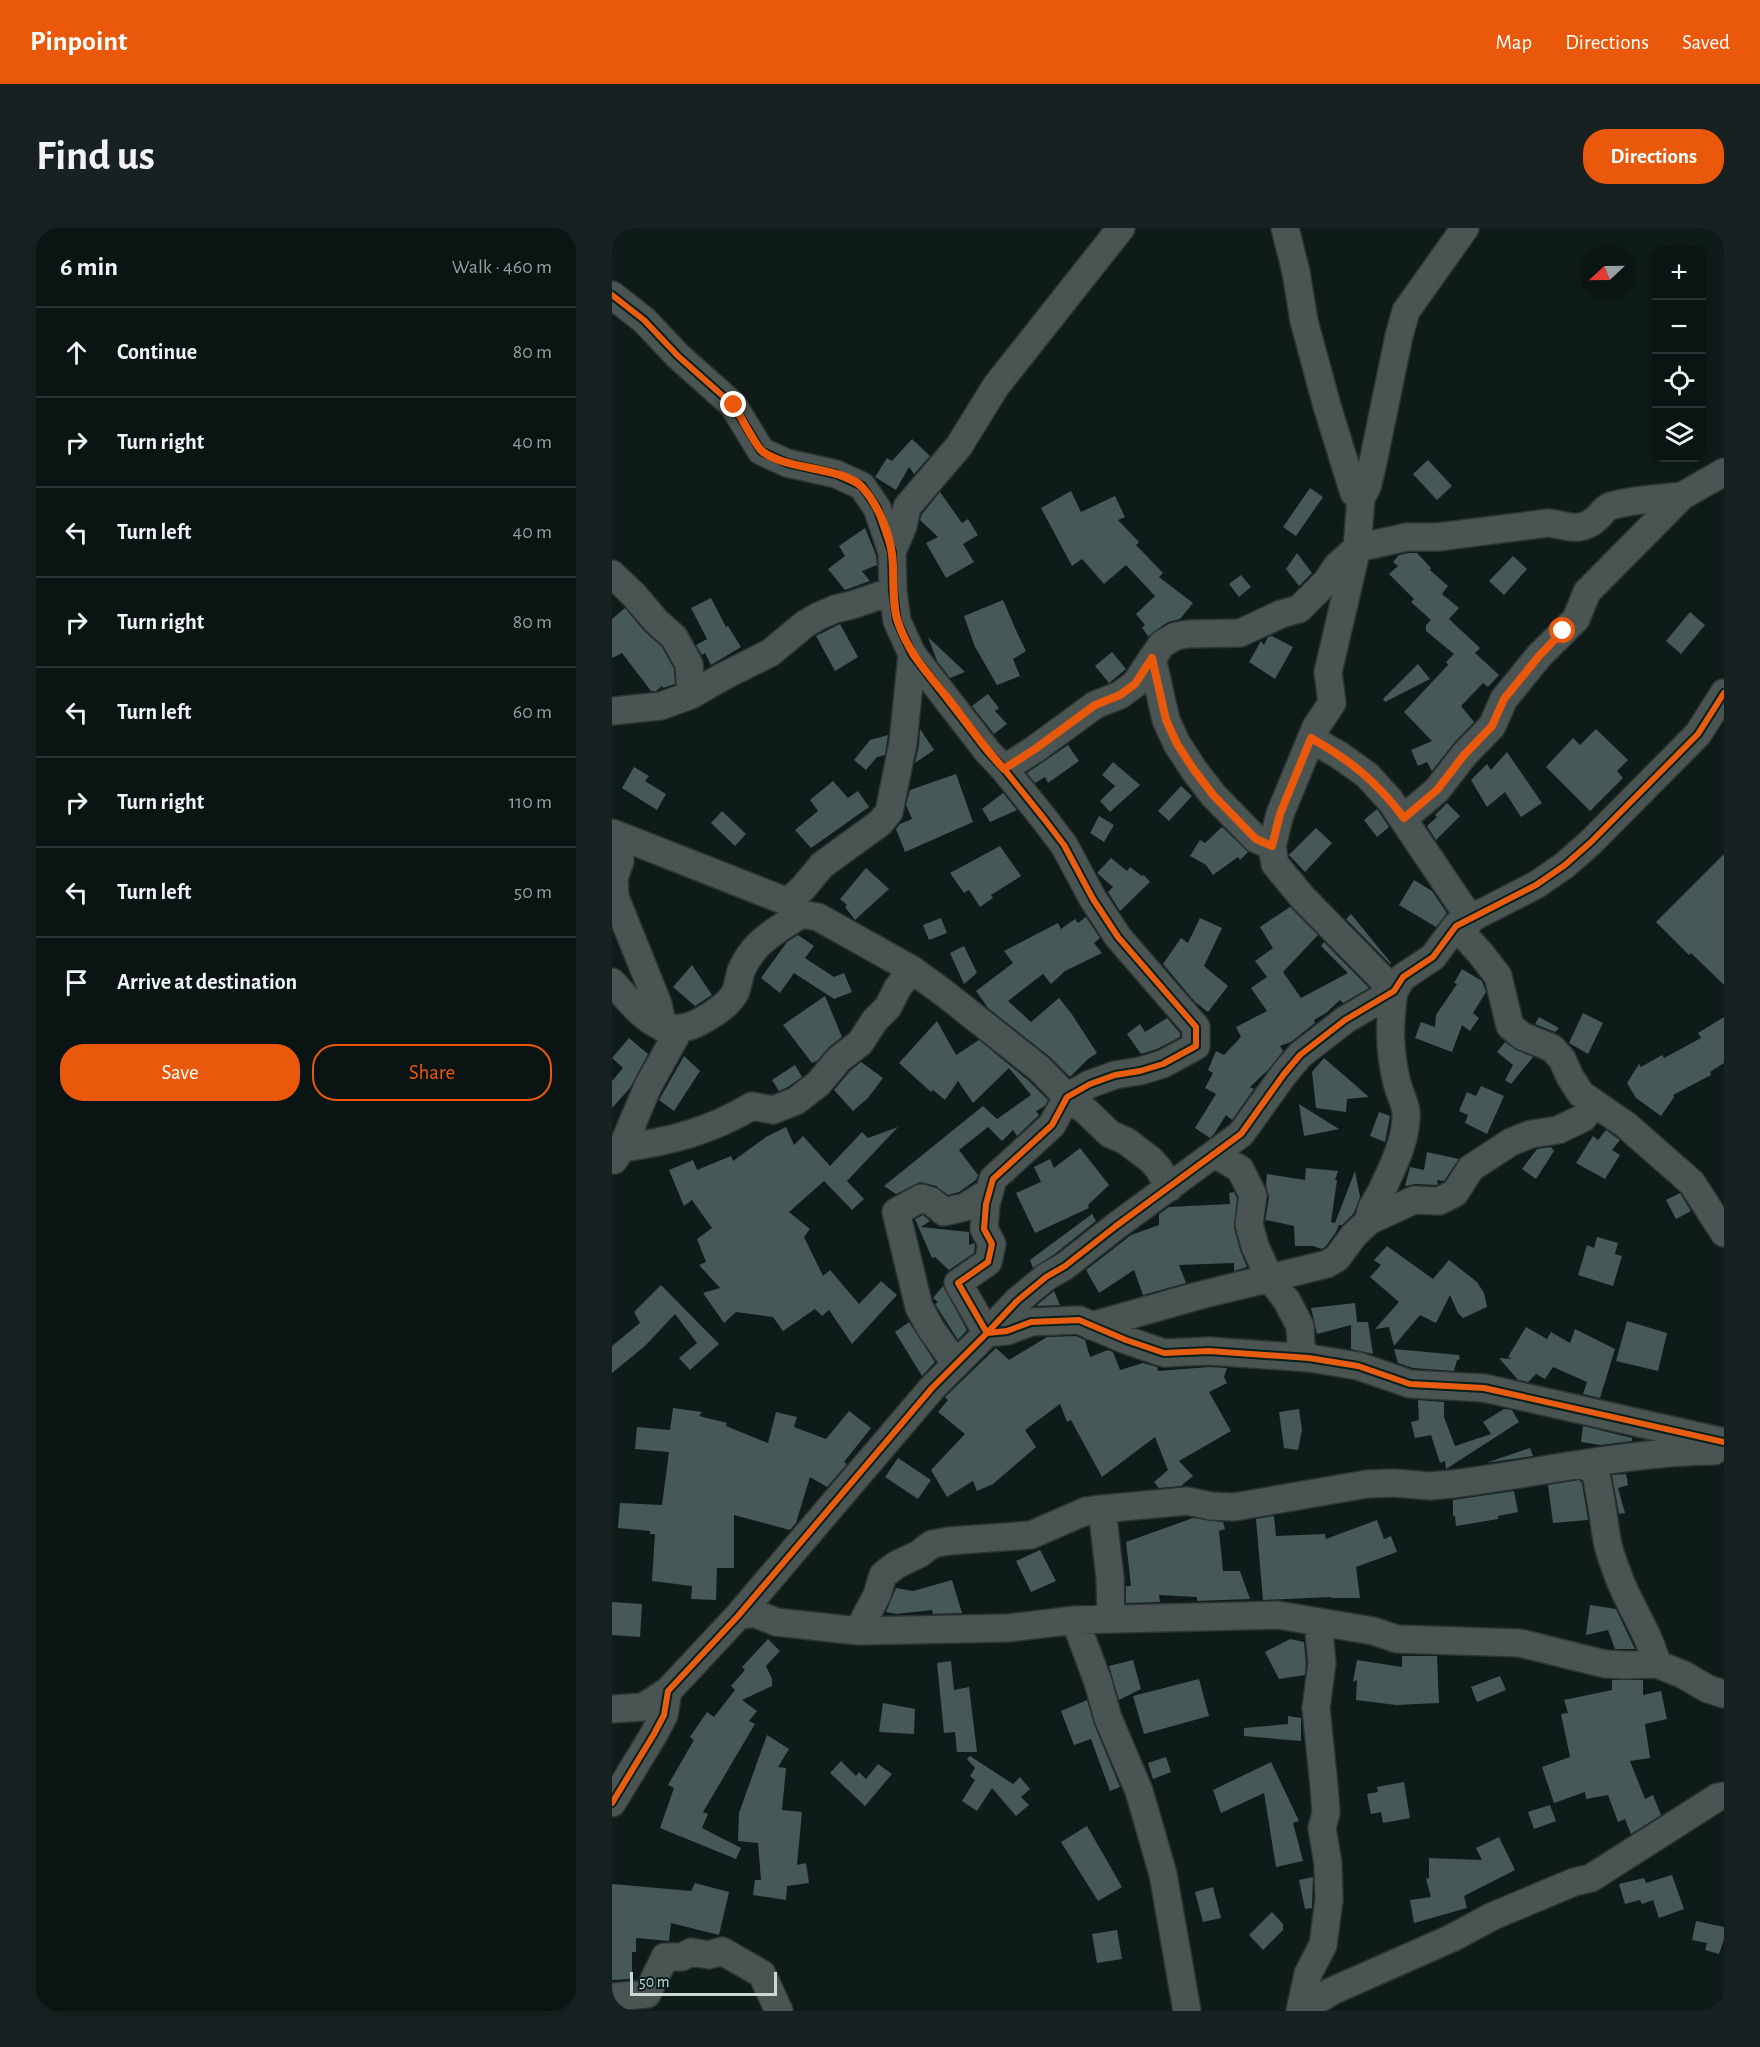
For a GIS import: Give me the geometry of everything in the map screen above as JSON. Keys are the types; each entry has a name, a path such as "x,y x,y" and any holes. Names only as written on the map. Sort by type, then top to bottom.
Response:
{"street":[{"path":"892,552 903,526 907,507 959,446 996,386 1121,228"},
{"path":"1285,228 1296,272 1304,321 1327,406 1354,493 1361,498"},
{"path":"1394,991 1303,898 1275,864 1272,846 1280,814 1311,738 1332,703 1328,672 1357,548 1361,498 1367,488 1406,311 1465,228"},
{"path":"612,295 644,320 678,356 734,405 761,451 787,463 836,474 862,486 877,508 892,552 893,591 897,621 912,654 1064,845 1093,898 1118,937 1196,1027 1196,1046 1163,1064 1106,1078 1067,1097 1052,1125 993,1179 986,1204 984,1229 992,1244 988,1262 958,1283 987,1333"},
{"path":"1404,818 1437,790 1464,755 1492,726 1504,699 1539,656 1576,619 1587,592 1682,496 1724,472"},
{"path":"1004,769 1095,705 1120,695 1135,684 1162,644 1176,636 1188,634 1240,633 1281,614 1299,609 1327,581 1337,566 1357,548 1407,537 1438,537 1548,523 1572,528 1584,526 1596,520 1607,507 1626,502 1682,496"},
{"path":"612,574 674,637 688,664 691,695"},
{"path":"612,711 661,706 691,695 770,653 819,616 893,591"},
{"path":"612,982 647,1018 671,1029 690,1028 712,1016 726,1004 735,992 742,970 754,949 794,908 803,888 822,865 880,823 889,812 896,788 903,743 912,654"},
{"path":"1152,658 1166,720 1177,744 1214,796 1256,839 1272,846"},
{"path":"1369,1221 1370,1207 1380,1194 1401,1147 1406,1127 1407,1108 1398,1085 1389,1025 1394,991 1403,977 1433,957 1463,923 1536,885 1565,865 1591,842 1698,734 1724,693"},
{"path":"1311,738 1367,775 1404,818 1481,954 1498,976 1510,1026 1522,1036 1552,1047 1562,1059 1581,1094 1626,1125 1692,1183 1722,1228"},
{"path":"613,833 818,917 911,969 1040,1069 1067,1097 1110,1134 1126,1141 1151,1160 1169,1188"},
{"path":"613,833 619,847 620,861 614,878 615,897 658,1004 671,1029 617,1156"},
{"path":"617,1156 730,1119 752,1106 772,1110 796,1101 818,1084 839,1059 860,1043 875,1020 888,1007 911,969"},
{"path":"612,1709 643,1707 668,1691 738,1616 932,1388 1017,1301 1046,1277 1065,1266 1241,1134 1300,1055 1345,1020 1394,991"},
{"path":"1091,1326 1134,1312 1327,1264 1337,1258 1354,1234 1369,1221 1414,1200 1439,1201 1455,1193 1470,1168 1511,1142 1531,1134 1558,1130 1583,1118 1595,1104"},
{"path":"1215,1154 1240,1169 1253,1195 1249,1224 1255,1246 1269,1277 1296,1317 1300,1326 1301,1348 1309,1358"},
{"path":"956,1364 931,1329 919,1307 896,1212 921,1198 932,1201 944,1212 965,1208 989,1192"},
{"path":"987,1333 1007,1331 1031,1322 1079,1320 1164,1353 1209,1352 1309,1358 1358,1366 1410,1384 1484,1388 1724,1442"},
{"path":"858,1631 877,1595 884,1575 897,1565 920,1554 932,1544 1031,1535 1086,1511 1187,1501 1211,1506 1234,1507 1367,1484 1394,1483 1430,1486 1452,1484 1627,1456 1724,1450"},
{"path":"1581,1464 1595,1472 1601,1494 1607,1542 1619,1578 1652,1644 1657,1664"},
{"path":"1102,1509 1110,1578 1111,1619"},
{"path":"738,1616 754,1613 776,1622 858,1631 1008,1628 1075,1620 1278,1615 1373,1631 1397,1639 1520,1643 1605,1664 1657,1664 1684,1675 1708,1689 1724,1694"},
{"path":"1075,1620 1098,1682 1107,1718 1139,1791 1163,1874 1187,2011"},
{"path":"1300,2011 1308,1974 1323,1945 1329,1900 1328,1864 1322,1828 1326,1813 1316,1708 1322,1663 1318,1622"},
{"path":"612,1803 664,1714 668,1691"},
{"path":"1300,2011 1332,1991 1452,1938 1493,1916 1574,1882 1591,1878 1710,1802 1724,1796"},
{"path":"612,1997 647,1994 665,1957 682,1957 691,1952 709,1955 722,1951 762,1974 779,2011"}],"building":[{"path":"912,439 930,456 914,474 909,467 896,490 875,477 887,458 892,461"},
{"path":"1428,460 1452,486 1437,500 1413,474"},
{"path":"1310,488 1323,497 1296,536 1283,527"},
{"path":"1071,491 1081,512 1115,496 1125,517 1118,520 1139,542 1136,545 1163,573 1159,577 1193,603 1180,619 1168,622 1148,636 1142,628 1145,625 1136,614 1155,596 1126,565 1104,584 1082,559 1072,566 1041,508"},
{"path":"940,492 962,523 968,519 978,535 963,544 974,562 946,578 926,543 938,537 920,520 922,514"},
{"path":"865,528 876,555 877,565 862,571 870,581 845,590 828,569 845,556 839,546"},
{"path":"1297,553 1312,573 1299,586 1286,569"},
{"path":"1417,553 1431,568 1430,570 1448,586 1442,594 1459,608 1449,619 1480,648 1475,653 1499,675 1488,687 1483,683 1461,706 1474,722 1432,771 1427,762 1418,766 1411,750 1432,741 1404,712 1448,665 1446,662 1454,654 1426,631 1426,625 1431,620 1411,602 1414,599 1389,574 1398,566 1393,562 1399,555"},
{"path":"1513,556 1527,569 1504,595 1489,581"},
{"path":"1241,575 1251,587 1239,597 1229,584"},
{"path":"711,598 726,627 728,626 741,647 711,665 705,653 702,655 696,645 707,639 691,608"},
{"path":"1003,600 1026,651 1013,659 1020,676 997,685 975,647 964,616"},
{"path":"625,608 644,631 662,647 674,669 675,684 651,691 622,653 612,658 612,619"},
{"path":"1690,612 1705,625 1681,654 1666,641"},
{"path":"840,624 858,657 835,671 816,636"},
{"path":"1272,636 1293,647 1275,679 1249,662 1261,641 1264,645 1268,637"},
{"path":"928,637 965,672 950,678 937,661"},
{"path":"1112,652 1126,669 1109,683 1095,666"},
{"path":"1418,664 1430,679 1385,702 1383,699"},
{"path":"988,694 999,708 995,711 1007,724 994,734 972,706"},
{"path":"920,729 934,750 915,763 919,745"},
{"path":"1596,729 1628,760 1617,771 1623,778 1590,811 1546,767 1573,738 1580,745"},
{"path":"888,735 885,755 877,757 866,770 854,760 870,740"},
{"path":"1068,745 1079,761 1048,783 1045,777 1035,783 1027,773"},
{"path":"1507,752 1542,803 1521,817 1505,792 1487,807 1471,780 1487,764 1491,770"},
{"path":"1113,762 1140,785 1110,812 1100,801 1115,786 1102,775"},
{"path":"634,767 649,776 645,781 666,794 657,810 622,788"},
{"path":"956,774 973,822 905,852 896,829 900,824 912,819 906,805 910,790"},
{"path":"833,781 848,798 858,791 869,807 811,848 795,830 818,811 810,800"},
{"path":"1181,786 1192,796 1169,821 1158,811"},
{"path":"1003,793 1017,810 990,822 982,809"},
{"path":"1447,803 1460,816 1436,840 1427,826"},
{"path":"1377,809 1389,827 1377,837 1364,820"},
{"path":"722,811 746,834 735,846 711,823"},
{"path":"1099,816 1114,825 1104,842 1090,833"},
{"path":"1222,827 1248,852 1240,860 1238,857 1213,875 1206,865 1190,856 1200,840 1205,843"},
{"path":"1316,828 1332,843 1305,872 1289,855"},
{"path":"1000,846 1021,876 991,895 993,898 980,907 969,890 964,893 950,873"},
{"path":"1724,854 1724,985 1656,922"},
{"path":"1111,858 1127,871 1130,867 1142,876 1144,875 1150,882 1120,911 1108,892 1113,887 1097,873"},
{"path":"866,868 889,889 855,920 845,907 847,905 840,899"},
{"path":"1414,880 1432,891 1447,913 1436,927 1399,905"},
{"path":"1290,907 1318,935 1283,972 1301,998 1348,973 1321,946 1324,942 1369,988 1343,1003 1340,1000 1291,1042 1280,1046 1283,1051 1250,1087 1254,1089 1232,1120 1226,1115 1210,1138 1195,1128 1216,1094 1205,1088 1213,1073 1208,1070 1216,1051 1224,1055 1241,1037 1236,1027 1267,1011 1251,988 1267,977 1255,961 1273,948 1260,927"},
{"path":"1351,914 1391,963 1390,964 1346,919"},
{"path":"1086,917 1100,938 1094,943 1102,953 1065,971 1051,984 1043,974 1008,1001 1031,1022 1059,998 1097,1053 1070,1077 1050,1057 988,1008 976,991 1013,963 1004,951 1058,923 1061,929 1075,919 1078,923"},
{"path":"941,918 947,933 929,940 923,925"},
{"path":"1200,918 1222,928 1204,966 1228,986 1208,1012 1195,1002 1163,964 1181,938 1188,943"},
{"path":"798,935 814,946 805,958 834,977 844,973 852,992 834,999 794,973 780,993 761,978 787,942"},
{"path":"964,946 977,973 964,984 950,953"},
{"path":"692,965 712,995 695,1006 673,987"},
{"path":"1462,969 1482,981 1486,992 1473,1013 1479,1018 1470,1031 1462,1025 1452,1052 1415,1038 1421,1022 1435,1027 1436,1015 1457,984 1454,983"},
{"path":"825,996 842,1037 812,1063 783,1025"},
{"path":"1583,1013 1603,1023 1588,1054 1569,1043"},
{"path":"1539,1017 1559,1028 1555,1032 1535,1024"},
{"path":"1724,1017 1724,1063 1710,1072 1711,1075 1673,1095 1674,1097 1661,1116 1636,1098 1627,1083 1639,1064 1641,1067 1662,1055 1664,1058 1701,1038 1698,1033"},
{"path":"1167,1018 1180,1033 1180,1037 1157,1049 1141,1054 1127,1034 1140,1024 1145,1032"},
{"path":"937,1021 956,1055 979,1040 1029,1081 1048,1100 1045,1106 1036,1111 1039,1115 1017,1136 1013,1130 1002,1141 988,1127 959,1150 978,1175 976,1180 959,1192 948,1195 936,1186 920,1182 896,1194 884,1186 983,1106 997,1119 1031,1095 1009,1068 973,1103 958,1081 945,1100 933,1090 931,1092 899,1063"},
{"path":"629,1038 648,1054 630,1088 612,1108 612,1081 623,1068 612,1058"},
{"path":"1505,1042 1516,1050 1533,1057 1511,1084 1505,1080 1513,1065 1497,1052"},
{"path":"684,1056 700,1071 674,1111 659,1100"},
{"path":"1324,1058 1369,1097 1347,1099 1346,1112 1316,1108 1312,1072"},
{"path":"861,1062 883,1078 868,1098 853,1111 834,1090"},
{"path":"795,1065 802,1077 779,1091 772,1080"},
{"path":"1481,1086 1504,1096 1487,1134 1465,1123 1468,1115 1459,1111 1467,1092 1476,1096"},
{"path":"1299,1104 1339,1129 1304,1136"},
{"path":"1379,1112 1390,1116 1385,1142 1370,1136"},
{"path":"786,1127 794,1145 803,1136 830,1166 862,1132 868,1138 898,1127 847,1181 864,1199 852,1210 824,1181 789,1212 810,1229 804,1237 823,1276 830,1270 859,1304 881,1281 897,1295 852,1344 829,1310 822,1316 815,1309 783,1331 773,1317 736,1312 724,1323 703,1293 720,1288 699,1265 706,1262 697,1239 712,1228 692,1200 684,1206 669,1170 693,1160 697,1170 731,1156 733,1161 766,1137"},
{"path":"1606,1130 1620,1140 1612,1150 1620,1155 1605,1179 1576,1163 1593,1136 1598,1140"},
{"path":"1551,1147 1554,1151 1536,1179 1522,1169 1537,1149"},
{"path":"1080,1148 1109,1185 1088,1205 1089,1208 1035,1233 1016,1193 1041,1182 1034,1167 1050,1159 1054,1168"},
{"path":"1427,1152 1459,1159 1444,1181 1437,1180 1436,1185 1405,1186 1410,1167 1424,1170"},
{"path":"1306,1168 1338,1171 1331,1222 1335,1223 1355,1171 1360,1197 1354,1213 1342,1225 1339,1225 1322,1249 1313,1246 1295,1246 1294,1226 1266,1220 1265,1223 1269,1197 1266,1185 1267,1174 1305,1180"},
{"path":"1234,1192 1237,1198 1234,1228 1247,1267 1234,1271 1234,1263 1179,1265 1186,1283 1143,1295 1134,1270 1099,1293 1086,1270 1131,1235 1159,1225 1159,1214 1169,1207 1230,1204 1229,1193"},
{"path":"1680,1193 1691,1211 1676,1219 1666,1200"},
{"path":"1092,1214 1096,1221 1033,1268 1030,1260"},
{"path":"923,1215 930,1221 921,1227 969,1232 969,1245 974,1243 974,1253 949,1270 935,1257 932,1258 915,1219"},
{"path":"1597,1237 1618,1243 1615,1254 1622,1256 1613,1286 1578,1275 1587,1245 1594,1248"},
{"path":"1387,1246 1433,1279 1449,1260 1477,1282 1484,1293 1487,1307 1463,1318 1458,1313 1450,1295 1436,1323 1420,1315 1394,1346 1389,1327 1375,1329 1399,1302 1370,1277 1381,1265 1374,1260"},
{"path":"661,1285 719,1344 690,1370 679,1358 697,1343 675,1314 645,1346 612,1373 612,1346 640,1323 634,1312"},
{"path":"943,1286 967,1330 958,1340 935,1304 938,1302 933,1298"},
{"path":"1054,1291 1060,1305 1037,1306 1037,1305"},
{"path":"1355,1303 1357,1322 1368,1322 1373,1354 1351,1349 1351,1325 1317,1334 1311,1308"},
{"path":"1627,1321 1667,1333 1658,1371 1616,1361"},
{"path":"909,1322 935,1362 922,1376 895,1332"},
{"path":"1526,1327 1547,1339 1551,1332 1570,1343 1575,1329 1615,1349 1600,1398 1583,1394 1587,1382 1553,1367 1545,1379 1536,1374 1528,1382 1518,1380 1499,1358 1512,1359 1508,1357"},
{"path":"1076,1336 1085,1340 1090,1357 1108,1350 1113,1352 1120,1370 1143,1363 1157,1367 1158,1371 1227,1368 1224,1377 1227,1383 1209,1392 1231,1431 1179,1461 1193,1476 1181,1486 1159,1488 1154,1482 1168,1470 1155,1437 1102,1477 1071,1420 1067,1422 1060,1404 1025,1430 1036,1447 993,1484 977,1491 973,1481 947,1497 931,1470 965,1434 938,1412 948,1400 945,1397 996,1348 1009,1360 1047,1337"},
{"path":"1394,1349 1459,1355 1460,1359 1457,1360 1454,1371 1413,1368 1398,1363"},
{"path":"1418,1400 1444,1402 1444,1417 1455,1446 1491,1434 1483,1422 1504,1409 1512,1410 1519,1422 1446,1469 1445,1461 1440,1463 1431,1435 1415,1438 1411,1422 1419,1420"},
{"path":"673,1408 702,1412 699,1416 727,1423 726,1426 768,1443 776,1412 797,1417 794,1427 826,1439 849,1411 871,1428 844,1462 847,1464 827,1487 810,1477 796,1523 790,1530 734,1515 734,1568 717,1568 716,1600 691,1599 692,1586 652,1581 655,1534 650,1534 650,1531 618,1528 620,1503 662,1505 669,1452 635,1449 637,1427 670,1430"},
{"path":"1299,1409 1302,1430 1298,1450 1284,1448 1279,1412"},
{"path":"1583,1426 1632,1438 1632,1441 1600,1445 1581,1442"},
{"path":"1530,1448 1533,1456 1486,1463"},
{"path":"898,1458 931,1480 918,1499 885,1477"},
{"path":"1626,1474 1628,1485 1618,1488 1625,1513 1619,1514 1612,1475"},
{"path":"1579,1480 1582,1483 1588,1520 1553,1523 1548,1485"},
{"path":"1514,1491 1518,1512 1498,1516 1498,1519 1456,1526 1455,1516 1453,1516 1453,1500"},
{"path":"1274,1516 1276,1536 1325,1534 1326,1539 1377,1520 1384,1539 1391,1536 1397,1552 1356,1567 1360,1598 1263,1600 1256,1519"},
{"path":"1193,1518 1223,1522 1225,1529 1219,1531 1223,1571 1240,1571 1250,1599 1197,1601 1197,1597 1159,1595 1160,1602 1126,1603 1126,1586 1131,1586 1126,1542"},
{"path":"1040,1550 1056,1581 1031,1592 1016,1561"},
{"path":"952,1580 962,1613 933,1614 932,1610 896,1614 886,1612 896,1588 913,1591"},
{"path":"612,1602 642,1604 640,1637 612,1635"},
{"path":"1590,1605 1616,1609 1635,1649 1615,1649 1608,1630 1586,1635"},
{"path":"768,1639 780,1651 766,1666 772,1679 772,1686 742,1700 757,1711 749,1721 755,1724 703,1812 708,1814 702,1828 741,1848 736,1859 660,1828 674,1788 668,1785 694,1740 690,1737 707,1712 714,1717 735,1690 731,1686 745,1670 742,1667"},
{"path":"1290,1639 1304,1642 1305,1675 1279,1679 1265,1652"},
{"path":"1402,1656 1437,1656 1439,1703 1396,1705 1356,1700 1357,1680 1353,1682 1357,1660 1402,1667"},
{"path":"1133,1660 1141,1689 1119,1700 1109,1666"},
{"path":"951,1661 954,1690 969,1687 977,1752 957,1752 955,1732 944,1733 937,1663"},
{"path":"1500,1676 1506,1690 1477,1702 1471,1687"},
{"path":"1199,1679 1209,1716 1144,1734 1133,1696"},
{"path":"1612,1680 1643,1680 1643,1695 1661,1691 1667,1719 1645,1724 1650,1758 1630,1761 1645,1799 1653,1795 1661,1815 1631,1834 1625,1819 1618,1822 1608,1795 1586,1799 1585,1792 1554,1803 1542,1767 1570,1757 1561,1714 1568,1713 1564,1700 1612,1690"},
{"path":"1087,1700 1094,1724 1120,1787 1110,1791 1091,1739 1074,1745 1061,1711"},
{"path":"883,1703 915,1709 914,1734 879,1732"},
{"path":"1288,1716 1301,1718 1301,1741 1244,1736 1244,1728 1288,1724"},
{"path":"767,1735 789,1749 778,1767 786,1768 782,1810 802,1812 797,1865 806,1863 809,1883 787,1886 786,1900 753,1895 755,1880 761,1880 758,1843 738,1841 739,1813"},
{"path":"970,1756 1013,1784 1020,1777 1030,1789 1021,1797 1029,1805 1016,1816 992,1788 977,1811 962,1801 975,1780 970,1776 975,1768 967,1759"},
{"path":"1166,1757 1171,1772 1153,1779 1148,1763"},
{"path":"841,1761 856,1776 859,1772 866,1779 878,1764 892,1774 865,1806 830,1773"},
{"path":"1271,1762 1299,1821 1293,1823 1303,1861 1276,1867 1264,1793 1221,1813 1213,1790"},
{"path":"1404,1782 1410,1818 1383,1823 1381,1812 1371,1814 1367,1794 1378,1792 1377,1787"},
{"path":"1550,1805 1556,1821 1534,1829 1528,1812"},
{"path":"1087,1826 1122,1887 1098,1901 1061,1842"},
{"path":"1499,1837 1515,1870 1464,1896 1467,1908 1414,1923 1410,1900 1431,1897 1426,1879 1429,1878 1429,1858 1482,1860 1476,1848"},
{"path":"1672,1875 1684,1909 1659,1918 1653,1900 1642,1904 1640,1900 1625,1904 1619,1884 1644,1878 1646,1883"},
{"path":"1313,1877 1312,1908 1305,1909 1299,1880"},
{"path":"695,1883 729,1892 719,1935 671,1923 669,1941 636,1938 636,1952 632,1952 632,1979 612,1980 612,1884 691,1891"},
{"path":"1213,1887 1221,1918 1203,1922 1195,1892"},
{"path":"1272,1912 1283,1924 1283,1930 1263,1950 1249,1935"},
{"path":"1696,1921 1724,1927 1724,1939 1719,1954 1705,1950 1707,1943 1692,1940"},
{"path":"1117,1930 1122,1959 1097,1963 1092,1934"}],"cycle path":[{"path":"612,295 644,320 678,356 733,405 761,451 787,463 836,474 862,486 877,508 892,552 893,591 897,621 912,654 1064,845 1093,899 1118,937 1196,1027 1196,1046 1163,1064 1115,1075 1090,1084 1067,1097 1052,1125 993,1179 986,1204 984,1229 992,1244 988,1262 958,1283 987,1333 1007,1331 1031,1322 1079,1320 1164,1353 1209,1351 1309,1358 1358,1366 1410,1384 1484,1388 1724,1442"},
{"path":"612,1803 664,1715 668,1691 738,1616 932,1388 1017,1301 1046,1277 1065,1266 1241,1134 1300,1055 1345,1020 1394,991 1403,977 1433,957 1456,926 1536,885 1565,865 1591,842 1698,734 1724,693"}],"route":[{"path":"734,405 761,451 787,463 836,474 862,486 877,508 885,528 892,552 893,591 897,621 912,654 1004,769 1095,705 1120,695 1135,684 1152,658 1166,720 1177,744 1214,796 1235,819 1256,839 1272,846 1280,814 1311,738 1367,775 1404,818 1437,790 1464,755 1492,726 1504,699 1563,631"}]}
